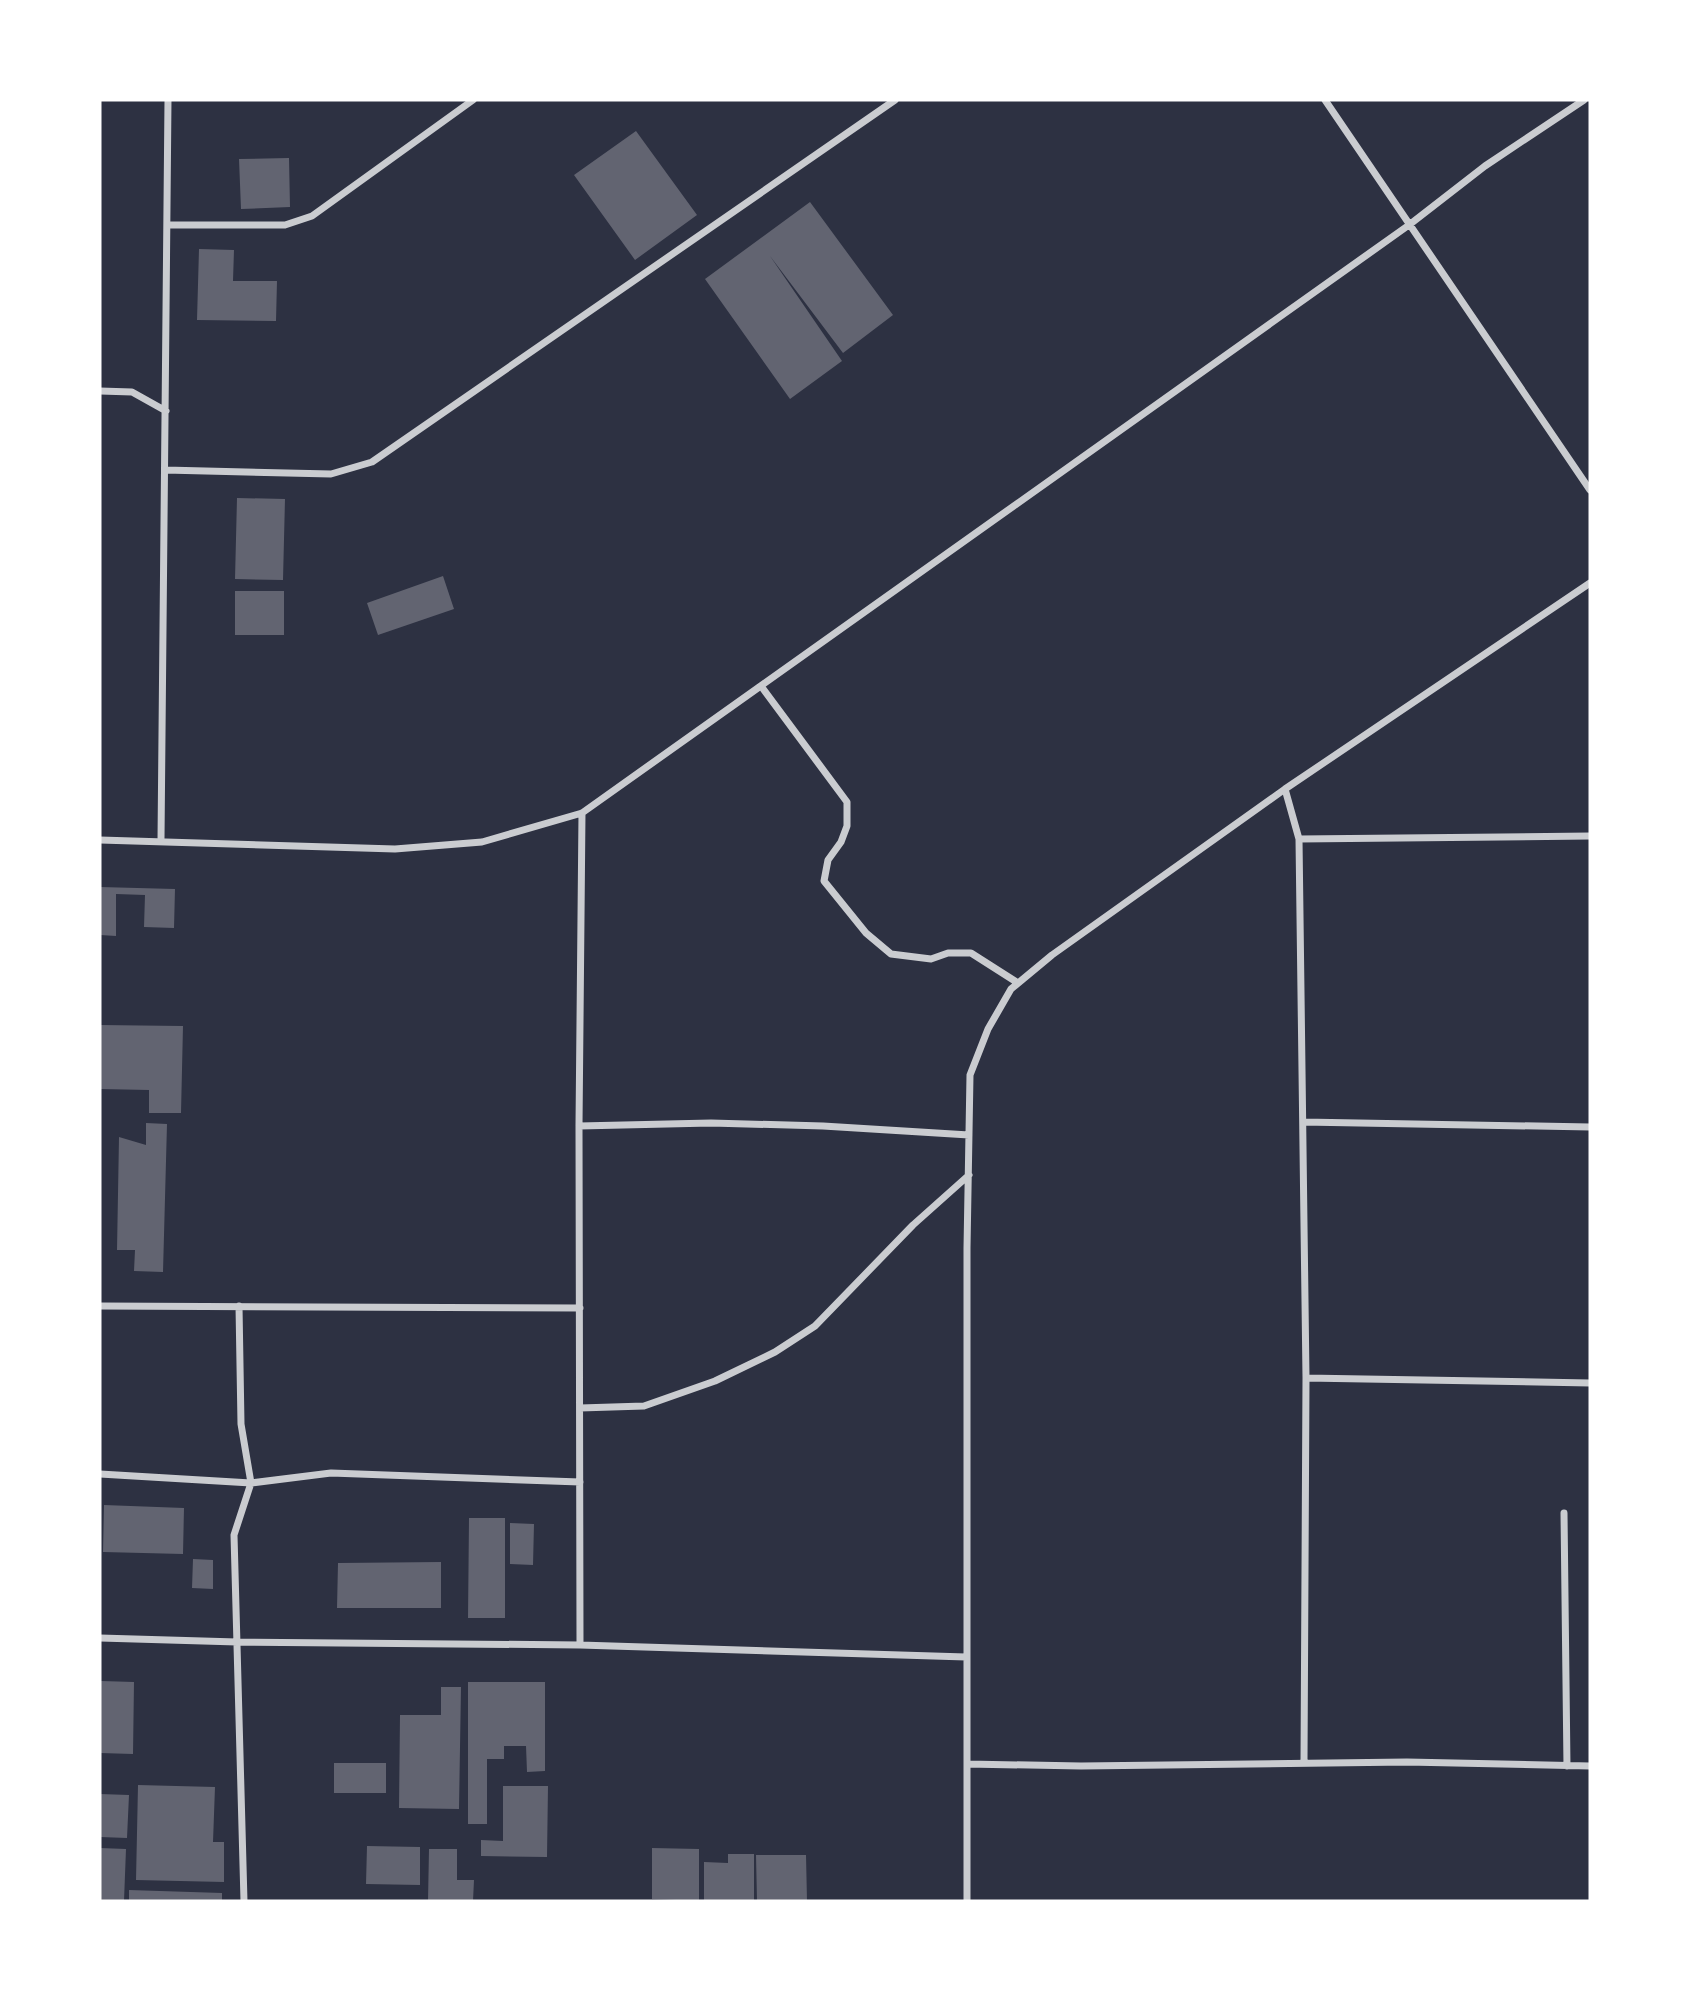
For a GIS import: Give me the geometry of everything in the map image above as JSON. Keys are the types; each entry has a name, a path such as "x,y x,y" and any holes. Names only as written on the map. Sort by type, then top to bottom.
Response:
{"street":[{"path":"161,841 168,100"},
{"path":"168,225 285,225 312,216 473,100"},
{"path":"165,470 331,474 372,462 895,100"},
{"path":"1325,100 1590,490"},
{"path":"100,840 396,849 482,842 582,813 1409,225 1485,166 1584,100"},
{"path":"100,391 132,392 166,411"},
{"path":"967,1901 970,1075 988,1029 1011,989 1063,947 1285,789 1590,583"},
{"path":"761,686 847,802 847,826 841,842 828,860 824,881 866,933 891,954 931,959 948,953 971,953 1018,983"},
{"path":"1285,789 1299,839 1306,1378 1304,1763"},
{"path":"580,1645 579,1126 582,813"},
{"path":"1299,839 1590,836"},
{"path":"1303,1122 1590,1127"},
{"path":"579,1126 711,1123 823,1126 969,1135"},
{"path":"580,1408 644,1406 715,1381 775,1352 815,1326 912,1225 968,1175"},
{"path":"100,1306 580,1308"},
{"path":"239,1307 241,1424 251,1483 234,1535 244,1901"},
{"path":"1306,1378 1590,1382"},
{"path":"100,1474 251,1483 331,1473 580,1482"},
{"path":"1564,1513 1567,1766"},
{"path":"100,1638 580,1645 966,1657"},
{"path":"967,1763 1081,1766 1407,1762 1590,1766"}],"building":[{"path":"636,131 697,215 635,260 574,175"},
{"path":"289,158 290,207 241,209 239,159"},
{"path":"810,202 893,315 843,353 770,256 842,361 790,399 705,279"},
{"path":"199,249 234,250 233,281 277,281 276,321 197,320"},
{"path":"237,498 285,499 283,580 235,579"},
{"path":"443,576 454,609 378,635 367,603"},
{"path":"235,591 284,591 284,635 235,635"},
{"path":"100,887 175,889 174,928 144,927 145,895 116,894 116,936 100,935"},
{"path":"100,1025 183,1026 181,1113 149,1113 149,1090 100,1089"},
{"path":"146,1123 167,1124 163,1272 134,1271 135,1250 117,1250 119,1137 146,1145"},
{"path":"104,1505 184,1508 183,1554 103,1552"},
{"path":"469,1518 505,1518 505,1618 468,1618"},
{"path":"510,1523 534,1524 533,1565 510,1564"},
{"path":"193,1559 213,1560 213,1589 192,1588"},
{"path":"441,1562 441,1608 337,1608 338,1563"},
{"path":"101,1681 134,1682 133,1754 100,1753"},
{"path":"468,1682 545,1682 545,1771 527,1772 526,1746 504,1746 504,1759 487,1759 487,1824 468,1824"},
{"path":"441,1687 461,1687 459,1809 399,1808 400,1715 441,1715"},
{"path":"334,1763 386,1763 386,1793 334,1793"},
{"path":"138,1785 215,1787 213,1842 224,1842 224,1882 136,1880"},
{"path":"503,1786 548,1786 547,1857 481,1856 481,1840 503,1841"},
{"path":"100,1794 129,1795 127,1838 100,1837"},
{"path":"367,1846 420,1847 420,1885 366,1884"},
{"path":"100,1848 126,1849 124,1901 100,1901"},
{"path":"652,1848 699,1849 699,1901 652,1899"},
{"path":"429,1849 457,1849 457,1880 474,1880 473,1901 428,1901"},
{"path":"728,1854 754,1854 754,1901 704,1901 704,1862 728,1863"},
{"path":"756,1855 806,1855 807,1901 757,1901"},
{"path":"129,1890 222,1893 222,1901 129,1901"}]}
